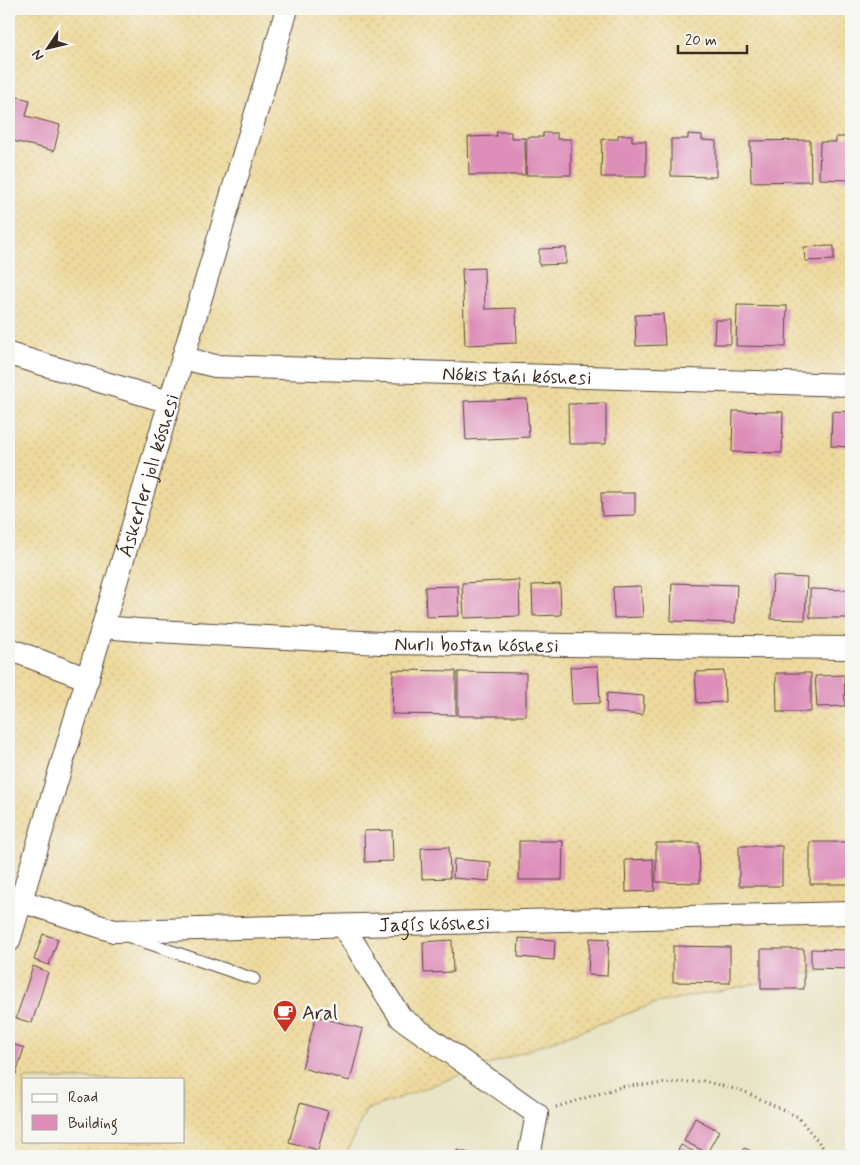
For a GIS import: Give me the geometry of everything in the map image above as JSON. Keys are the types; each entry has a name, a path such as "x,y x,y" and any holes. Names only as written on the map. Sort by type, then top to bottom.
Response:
{"street":[{"name":"Áskerler jolı kóshesi","path":"9,940 287,9"},
{"path":"9,354 169,402"},
{"name":"Nókis tańı kóshesi","path":"183,358 215,366 851,385"},
{"name":"Nurlı bostan kóshesi","path":"103,627 380,643 851,648"},
{"path":"9,649 88,678"},
{"name":"Jaǵıs kóshesi","path":"21,901 114,931 851,913"},
{"path":"343,926 401,1018 537,1114 529,1156"}],"lane":[{"path":"114,931 254,979"}],"path":[{"path":"537,1114 624,1086 703,1081 743,1092 798,1117 830,1156"}],"sand":[{"path":"9,9 851,9 851,965 656,1003 366,1110 345,1156 9,1156"}],"building":[{"path":"9,95 30,100 26,116 60,125 54,151 9,140"},
{"path":"496,132 511,132 511,138 525,138 525,175 469,175 468,137 497,136"},
{"path":"543,133 557,133 557,139 571,139 571,175 526,175 527,137 543,137"},
{"path":"688,134 702,135 702,140 716,141 716,177 671,176 671,139 688,139"},
{"path":"618,135 632,135 632,141 646,141 646,177 601,177 602,139 618,139"},
{"path":"836,137 850,137 851,180 819,179 820,142 836,142"},
{"path":"810,140 811,181 751,182 750,141"},
{"path":"834,246 834,260 805,261 804,247"},
{"path":"566,248 566,264 539,265 539,249"},
{"path":"484,268 485,309 516,308 517,343 465,345 462,269"},
{"path":"737,305 787,306 786,347 736,346"},
{"path":"663,314 665,345 636,346 635,315"},
{"path":"715,320 731,320 731,344 714,344"},
{"path":"527,399 529,437 466,440 464,401"},
{"path":"606,403 606,444 569,444 568,404"},
{"path":"733,411 783,412 782,453 732,452"},
{"path":"832,411 851,412 851,447 831,446"},
{"path":"601,493 635,493 635,515 602,516"},
{"path":"773,576 807,578 805,620 771,619"},
{"path":"519,580 520,616 464,618 462,583"},
{"path":"672,583 737,585 735,623 671,621"},
{"path":"560,584 561,615 533,616 532,585"},
{"path":"458,586 459,616 426,617 425,587"},
{"path":"641,586 643,617 614,618 613,587"},
{"path":"810,589 851,590 851,618 810,618"},
{"path":"598,666 600,703 572,704 570,667"},
{"path":"393,670 456,671 456,715 392,714"},
{"path":"724,671 725,702 697,703 695,672"},
{"path":"458,672 526,673 526,716 458,716"},
{"path":"776,673 811,673 811,712 777,712"},
{"path":"844,675 845,706 817,707 815,676"},
{"path":"607,693 644,696 643,715 606,712"},
{"path":"392,830 393,861 365,862 364,831"},
{"path":"519,841 563,841 562,880 519,880"},
{"path":"810,842 851,842 851,884 810,884"},
{"path":"656,843 699,843 700,883 656,882"},
{"path":"739,846 782,846 782,886 739,886"},
{"path":"449,847 450,878 422,879 421,848"},
{"path":"454,859 491,862 489,881 453,878"},
{"path":"653,859 655,891 626,892 625,860"},
{"path":"43,934 58,939 49,965 34,960"},
{"path":"519,938 555,940 554,960 518,957"},
{"path":"590,938 609,939 607,976 588,975"},
{"path":"452,940 453,972 424,973 423,942"},
{"path":"673,946 730,947 730,983 673,982"},
{"path":"761,949 804,949 804,989 761,989"},
{"path":"811,949 851,950 851,969 811,968"},
{"path":"33,966 48,972 32,1023 16,1018"},
{"path":"316,1016 363,1029 350,1081 302,1068"},
{"path":"9,1043 24,1048 16,1074 9,1071"},
{"path":"300,1103 328,1111 318,1150 289,1142"},
{"path":"695,1118 719,1131 707,1153 684,1141"},
{"path":"681,1145 693,1151 691,1156 675,1156"},
{"path":"744,1148 761,1156 740,1156"},
{"path":"457,1150 480,1156 456,1156"}],"place":[{"name":"Aral","path":"285,1033"}]}
